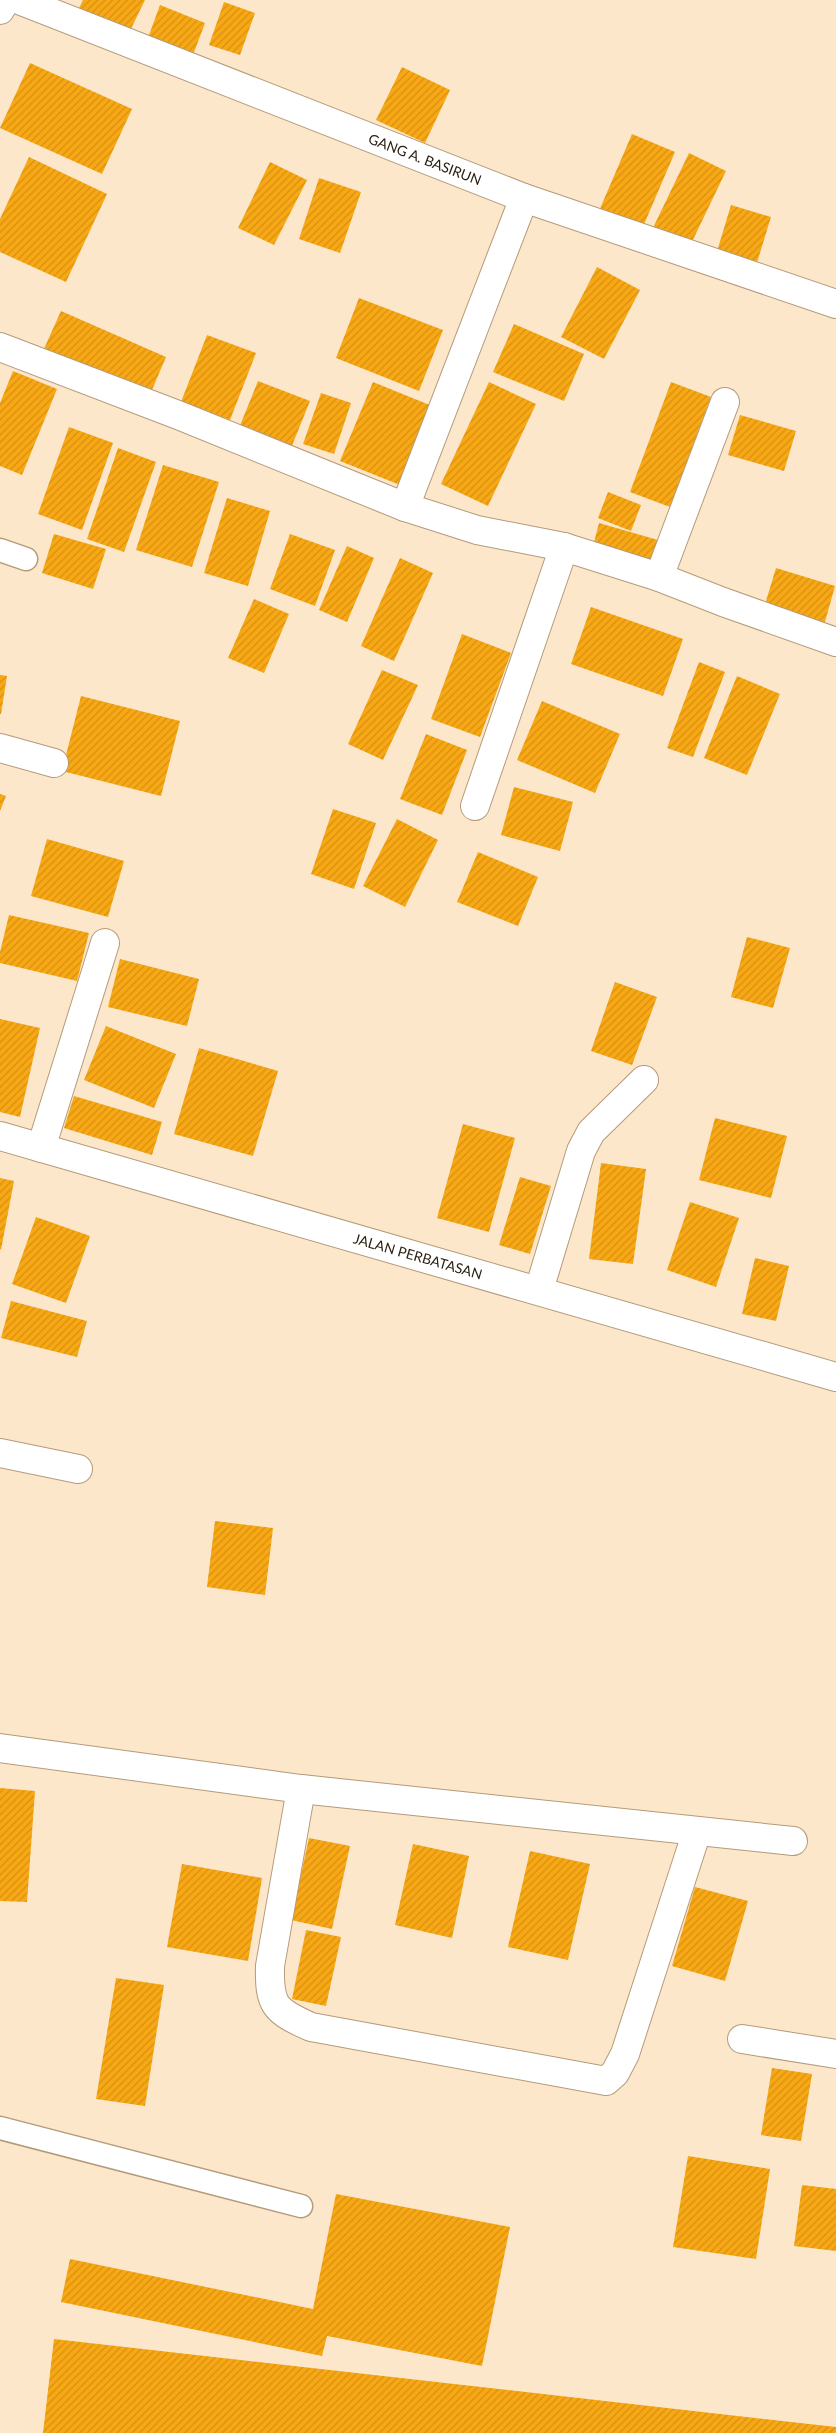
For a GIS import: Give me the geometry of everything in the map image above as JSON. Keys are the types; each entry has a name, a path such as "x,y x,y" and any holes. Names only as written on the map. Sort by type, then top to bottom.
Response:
{"main road":[{"path":"0,10 6,0"},
{"name":"GANG A. BASIRUN","path":"19,0 524,198 836,304"},
{"path":"405,507 524,198"},
{"path":"0,347 178,415 405,507 477,530 564,547 659,577 836,642"},
{"path":"659,577 725,402"},
{"path":"475,806 564,547"},
{"path":"0,748 54,763"},
{"path":"41,1148 105,943"},
{"path":"539,1290 581,1151 591,1132 644,1080"},
{"name":"JALAN PERBATASAN","path":"0,1136 836,1377"},
{"path":"0,1454 78,1469"},
{"path":"0,1748 301,1789 792,1841"},
{"path":"301,1789 270,1966 269,1988 275,2004 289,2017 311,2027 606,2081 615,2073 625,2054 697,1831"},
{"path":"742,2038 836,2054"}],"lane":[{"path":"0,550 26,559"},
{"path":"0,2128 301,2206"}],"building":[{"path":"83,0 145,0 126,39 76,14"},
{"path":"224,2 255,13 240,55 209,45"},
{"path":"160,5 205,23 190,63 145,46"},
{"path":"30,63 132,109 102,174 0,128"},
{"path":"402,67 450,90 425,143 376,120"},
{"path":"632,134 675,152 642,229 599,211"},
{"path":"689,153 726,171 689,248 652,230"},
{"path":"29,157 107,194 66,282 0,252 0,219"},
{"path":"270,162 307,180 274,245 238,228"},
{"path":"319,178 361,192 340,253 299,239"},
{"path":"731,205 771,217 755,269 715,258"},
{"path":"597,267 640,290 604,359 561,337"},
{"path":"359,298 443,330 419,391 336,358"},
{"path":"61,311 166,357 149,397 43,351"},
{"path":"514,324 584,354 564,401 493,372"},
{"path":"207,335 256,353 230,420 181,402"},
{"path":"13,371 57,389 22,475 0,466 0,403"},
{"path":"258,381 310,401 289,453 237,433"},
{"path":"373,382 437,408 405,487 340,461"},
{"path":"489,382 536,404 488,506 441,484"},
{"path":"671,382 711,397 670,507 630,492"},
{"path":"321,393 351,403 334,454 303,444"},
{"path":"740,415 796,431 784,471 728,455"},
{"path":"69,427 113,443 82,530 38,514"},
{"path":"118,448 156,462 124,552 87,539"},
{"path":"163,465 219,482 192,567 136,550"},
{"path":"608,492 641,505 631,531 598,518"},
{"path":"227,498 270,511 248,586 204,573"},
{"path":"599,523 658,540 650,569 591,554"},
{"path":"54,534 106,549 93,589 42,573"},
{"path":"290,534 335,550 315,606 270,589"},
{"path":"347,546 374,558 347,622 319,610"},
{"path":"400,558 433,573 394,661 361,646"},
{"path":"776,568 835,586 823,629 763,611"},
{"path":"254,599 289,614 264,673 228,658"},
{"path":"591,607 683,639 663,696 571,664"},
{"path":"462,634 511,653 480,737 431,719"},
{"path":"699,662 725,672 693,757 667,748"},
{"path":"382,670 418,685 383,760 348,744"},
{"path":"0,675 7,676 1,714 0,714"},
{"path":"737,676 780,694 747,775 704,758"},
{"path":"81,696 180,721 161,796 62,771"},
{"path":"542,701 620,734 595,793 517,760"},
{"path":"426,734 467,750 442,815 400,799"},
{"path":"514,787 573,802 560,851 501,835"},
{"path":"0,794 6,796 0,811"},
{"path":"333,809 376,823 354,889 311,874"},
{"path":"397,819 438,840 405,907 363,886"},
{"path":"47,839 124,861 108,917 31,896"},
{"path":"478,852 538,877 518,926 457,902"},
{"path":"9,915 89,933 77,981 0,963 0,952"},
{"path":"747,937 790,948 773,1008 731,997"},
{"path":"120,959 199,979 187,1026 108,1007"},
{"path":"615,982 657,997 632,1065 591,1051"},
{"path":"0,1019 40,1028 20,1117 0,1112"},
{"path":"106,1026 176,1054 154,1108 84,1080"},
{"path":"199,1048 278,1071 253,1156 174,1134"},
{"path":"74,1096 162,1122 152,1155 64,1128"},
{"path":"715,1118 787,1136 771,1198 699,1180"},
{"path":"463,1124 515,1138 489,1232 437,1218"},
{"path":"601,1163 646,1169 633,1264 589,1259"},
{"path":"520,1177 551,1186 530,1254 499,1245"},
{"path":"0,1178 14,1181 1,1250 0,1249"},
{"path":"690,1202 739,1218 716,1287 667,1270"},
{"path":"36,1217 90,1236 66,1303 12,1284"},
{"path":"755,1258 789,1266 776,1321 742,1314"},
{"path":"11,1301 87,1321 77,1357 1,1338"},
{"path":"215,1521 273,1528 265,1595 207,1587"},
{"path":"0,1788 35,1791 27,1902 0,1901"},
{"path":"309,1838 350,1846 332,1929 291,1920"},
{"path":"413,1844 469,1856 452,1938 395,1925"},
{"path":"530,1851 590,1864 568,1960 508,1947"},
{"path":"182,1864 262,1878 248,1961 167,1947"},
{"path":"695,1887 748,1901 725,1981 672,1966"},
{"path":"306,1930 341,1937 326,2006 292,1999"},
{"path":"116,1978 164,1985 145,2106 96,2099"},
{"path":"772,2068 812,2074 801,2141 761,2135"},
{"path":"688,2156 770,2169 756,2259 673,2247"},
{"path":"802,2185 836,2189 836,2251 794,2246"},
{"path":"336,2194 510,2227 482,2366 327,2336 322,2356 61,2302 70,2259 313,2309"},
{"path":"54,2339 836,2427 836,2433 43,2433"}]}
